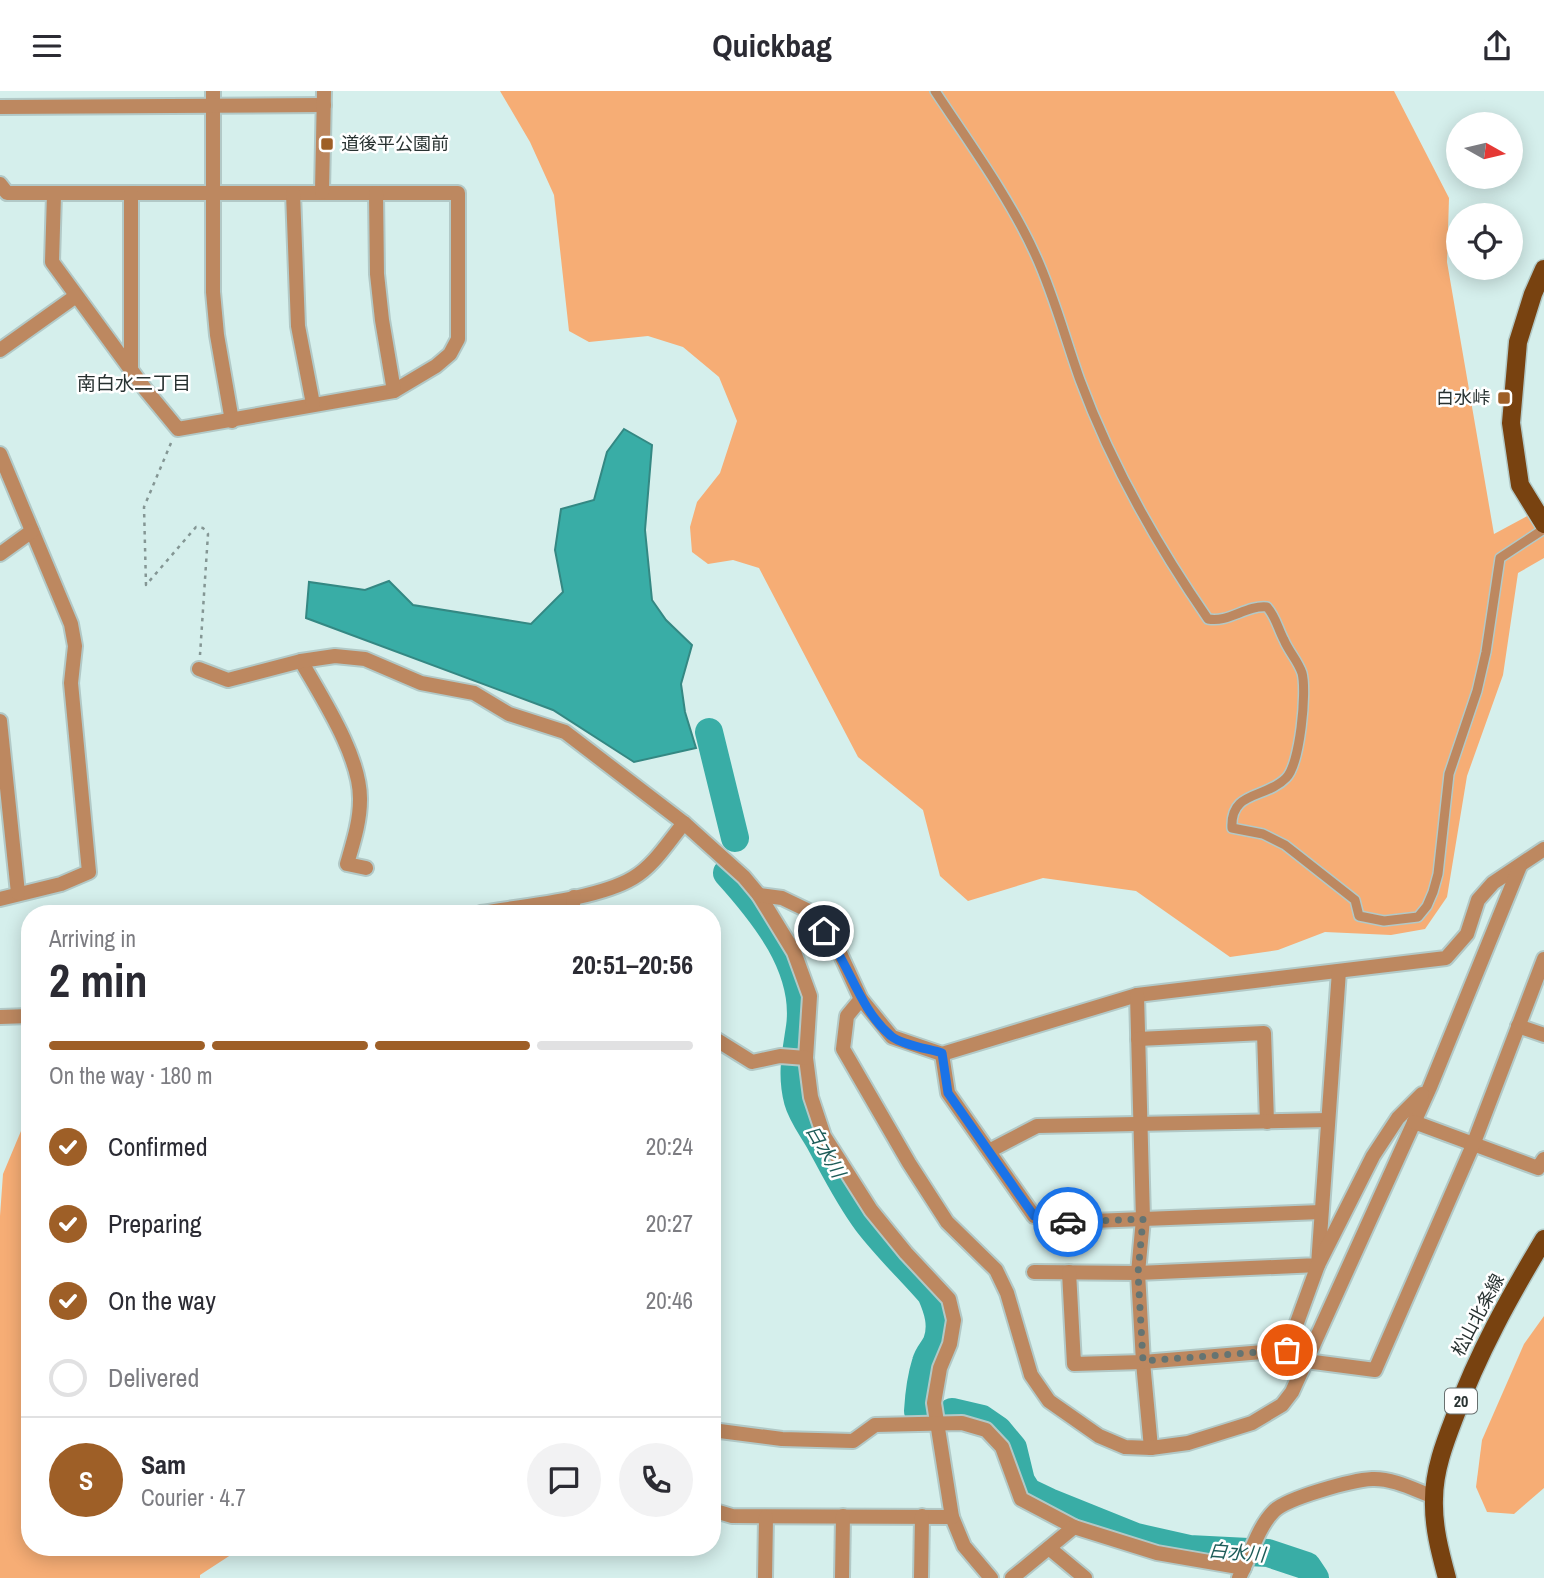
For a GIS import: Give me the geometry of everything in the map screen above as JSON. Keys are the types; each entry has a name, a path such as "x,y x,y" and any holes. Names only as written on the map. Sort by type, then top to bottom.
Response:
{"main road":[{"path":"1544,269 1518,342 1511,423 1520,485 1544,524"},
{"name":"松山北条線","path":"1447,1578 1437,1541 1434,1497 1442,1451 1473,1368 1505,1305 1544,1239"}],"street":[{"path":"213,98 213,292 217,335 232,421"},
{"path":"0,107 213,98 324,98 322,192"},
{"path":"0,184 7,193 54,194 458,193 458,339 450,354 436,366 394,391 178,429 52,262 54,194"},
{"path":"131,193 131,368"},
{"path":"293,193 298,326 313,404"},
{"path":"376,193 377,274 394,391"},
{"path":"0,350 76,296"},
{"path":"0,454 71,624 75,646 71,683 89,871 61,884 0,899"},
{"path":"0,554 32,531"},
{"path":"199,669 228,680 301,661 335,656 365,659 421,683 474,692 509,713 565,732 684,823 760,895 794,952 810,996 806,1058 811,1097 824,1136 871,1210 949,1299 954,1320 950,1344 940,1368 934,1403 952,1517 964,1546 991,1578"},
{"path":"301,661 336,722 354,767 361,797 359,818 347,864 366,869"},
{"path":"0,721 18,893"},
{"path":"527,905 612,888 636,877 655,859 684,823"},
{"path":"760,895 782,898 809,911 839,951 861,999 892,1037 942,1053 1137,995 1446,958 1467,934 1478,900 1493,883 1544,849"},
{"path":"861,999 847,1016 843,1049 909,1163 947,1222 996,1270 1007,1293 1031,1375 1049,1401 1099,1436 1125,1447 1151,1448 1188,1443 1252,1423 1282,1405 1292,1392 1430,1087 1520,866"},
{"path":"572,905 573,897"},
{"path":"1306,1361 1375,1370 1473,1145 1544,959"},
{"path":"1318,1265 1339,971"},
{"path":"1137,995 1143,1219 1138,1273 1151,1448"},
{"path":"0,1017 21,1016"},
{"path":"1518,1026 1544,1035"},
{"path":"1138,1039 1264,1033 1267,1122"},
{"path":"721,1043 752,1062 779,1056 806,1058"},
{"path":"942,1053 948,1093 1034,1216 1067,1222 1321,1212"},
{"path":"1069,1272 1074,1364 1287,1350 1318,1265 1373,1156 1398,1118 1430,1087"},
{"path":"989,1151 1037,1126 1328,1120"},
{"path":"1414,1122 1538,1168 1544,1159"},
{"path":"1034,1272 1138,1273 1318,1265"},
{"path":"721,1431 782,1439 853,1441 875,1425 962,1423 986,1430 1002,1447 1021,1499 1074,1527 1157,1553 1241,1573 1274,1511 1291,1500 1373,1479 1392,1481 1434,1497"},
{"path":"721,1513 732,1516 766,1517 952,1517"},
{"path":"842,1516 842,1578"},
{"path":"921,1578 922,1516"},
{"path":"765,1578 766,1517"},
{"path":"1012,1578 1074,1527"},
{"path":"1049,1548 1085,1578"}],"lane":[{"path":"935,91 1008,203 1035,254 1080,381 1104,438 1144,517 1179,577 1208,619 1219,621 1257,606 1267,607 1303,675 1301,721 1292,768 1287,778 1239,804 1232,814 1233,828 1263,834 1285,845 1354,899 1359,916 1384,921 1418,916 1427,906 1438,874 1449,774 1486,652 1500,558 1544,529"}],"path":[{"path":"172,444 144,507 146,585 195,527 203,528 208,534 199,669"}],"shaded area":[{"path":"500,91 1394,91 1449,198 1449,203 1446,203 1446,280 1450,280 1494,534 1544,507 1544,558 1518,573 1503,675 1467,776 1447,897 1425,929 1391,935 1325,932 1278,950 1230,957 1136,891 1043,878 968,901 940,876 923,810 858,757 759,568 733,560 708,564 692,552 690,527 697,502 720,473 737,421 719,377 683,347 648,336 589,342 569,331 554,195 530,142"},
{"path":"21,1131 21,1556 229,1556 200,1575 200,1578 0,1578 0,1216 3,1174"},
{"path":"1544,1316 1544,1488 1514,1514 1487,1512 1476,1487 1482,1440 1524,1344"}],"water":[{"path":"624,429 652,445 645,530 652,600 666,620 692,645 681,684 685,712 696,748 634,762 553,710 306,618 309,582 365,590 389,581 413,605 531,624 563,592 555,550 561,509 594,500 607,452"}],"waterway":[{"name":"白水川","path":"709,732 735,838"},
{"name":"白水川","path":"727,873 755,906 780,943 797,984 801,1005 795,1082 802,1112 860,1213 931,1294 936,1306 940,1324 939,1336 926,1362 919,1398 918,1411 926,1411"},
{"name":"白水川","path":"952,1412 982,1419 998,1430 1013,1448 1021,1481 1028,1492 1049,1502 1136,1537 1189,1549 1268,1553 1307,1566 1315,1578"}],"way so far":[{"path":"1068,1222 1143,1219 1138,1273 1143,1361 1287,1350"}],"place":[{"name":"道後平公園前","path":"327,144"},
{"name":"白水峠","path":"1504,398"}],"district":[{"name":"南白水二丁目","path":"134,383"}],"route":[{"path":"824,931 839,951 861,999 892,1037 942,1053 948,1093 1034,1216 1068,1222"}]}
